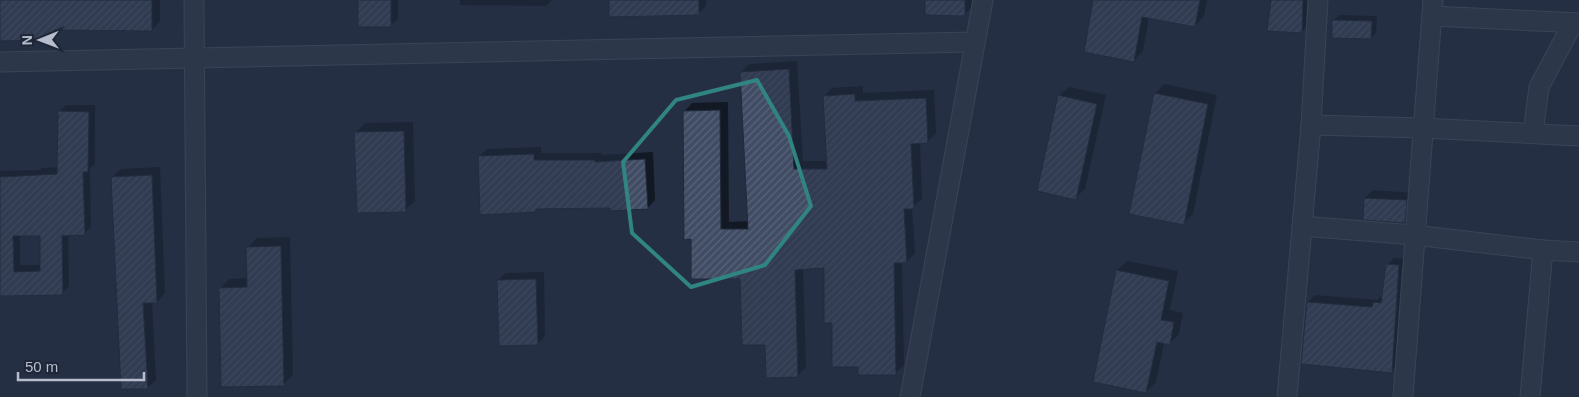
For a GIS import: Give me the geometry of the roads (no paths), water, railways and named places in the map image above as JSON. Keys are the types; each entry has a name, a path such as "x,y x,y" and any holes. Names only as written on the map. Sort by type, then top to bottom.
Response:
{"street":[{"path":"194,0 197,397"},
{"path":"910,397 983,0"},
{"path":"1287,397 1311,125 1318,0"},
{"path":"1403,397 1432,8 1576,23 1539,87 1534,134"},
{"path":"0,62 975,42"},
{"path":"1311,125 1423,128 1579,136"},
{"path":"1302,226 1414,235 1543,250 1579,252"},
{"path":"1530,397 1543,250"}]}
